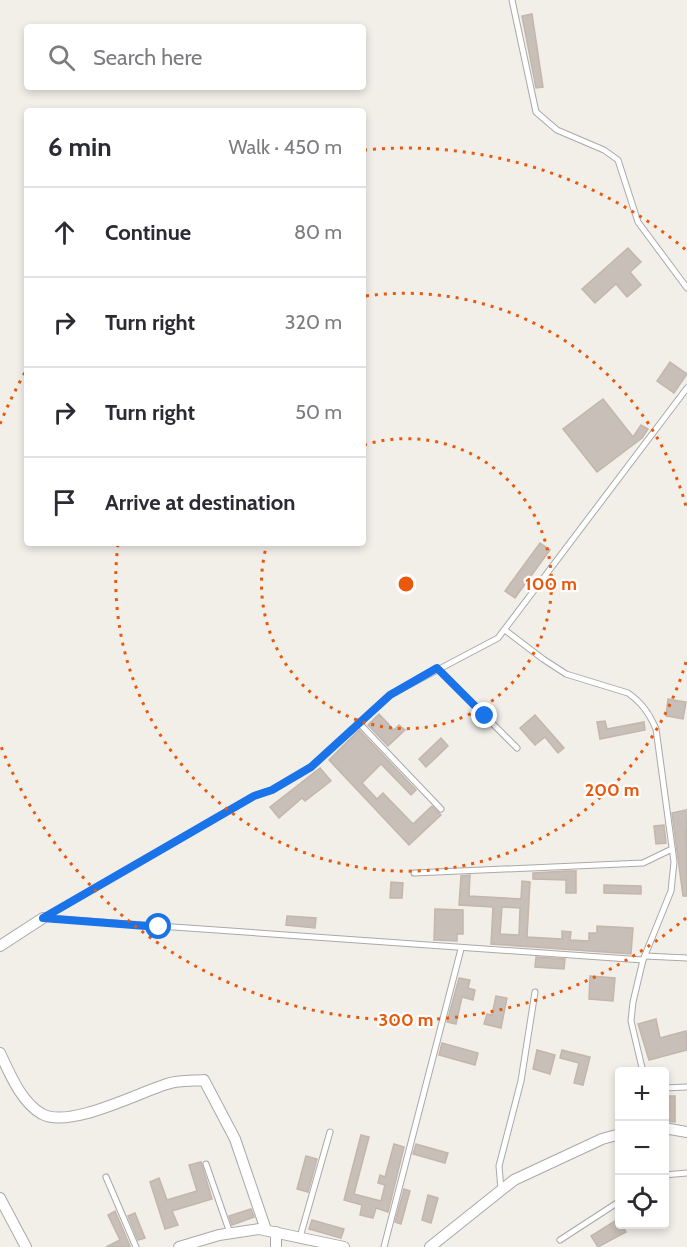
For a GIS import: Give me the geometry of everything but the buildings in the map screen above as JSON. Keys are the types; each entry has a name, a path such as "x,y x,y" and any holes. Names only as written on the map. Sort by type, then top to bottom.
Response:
{"street":[{"path":"0,946 43,918"},
{"path":"0,1053 17,1089 42,1114 58,1117 114,1104 169,1083 204,1080 235,1139 276,1247"},
{"path":"669,1129 687,1132"},
{"path":"430,1247 501,1189 560,1157 615,1135"},
{"path":"0,1198 26,1247"},
{"path":"179,1247 230,1233 271,1231 344,1247"}],"lane":[{"path":"512,0 536,112 557,130 604,150 618,160 638,222 687,288"},
{"path":"43,918 254,796 289,781 328,753 358,722 390,695 437,668 472,654 498,638 515,611 627,469 687,388"},
{"path":"505,630 566,674 628,693 643,706 656,729 672,849 674,882 644,958 631,1021 641,1067"},
{"path":"437,668 517,748"},
{"path":"358,722 441,809"},
{"path":"414,873 643,863 672,849"},
{"path":"43,918 461,949 687,958"},
{"path":"384,1247 461,949"},
{"path":"501,1189 499,1166 521,1081 536,992"},
{"path":"669,1088 687,1087"},
{"path":"300,1237 330,1132"},
{"path":"206,1164 230,1233"},
{"path":"669,1175 687,1173"},
{"path":"106,1177 136,1247"},
{"path":"560,1240 615,1204"}],"route":[{"path":"159,927 43,918 254,796 289,781 328,753 358,722 390,695 437,668 485,716"}]}
